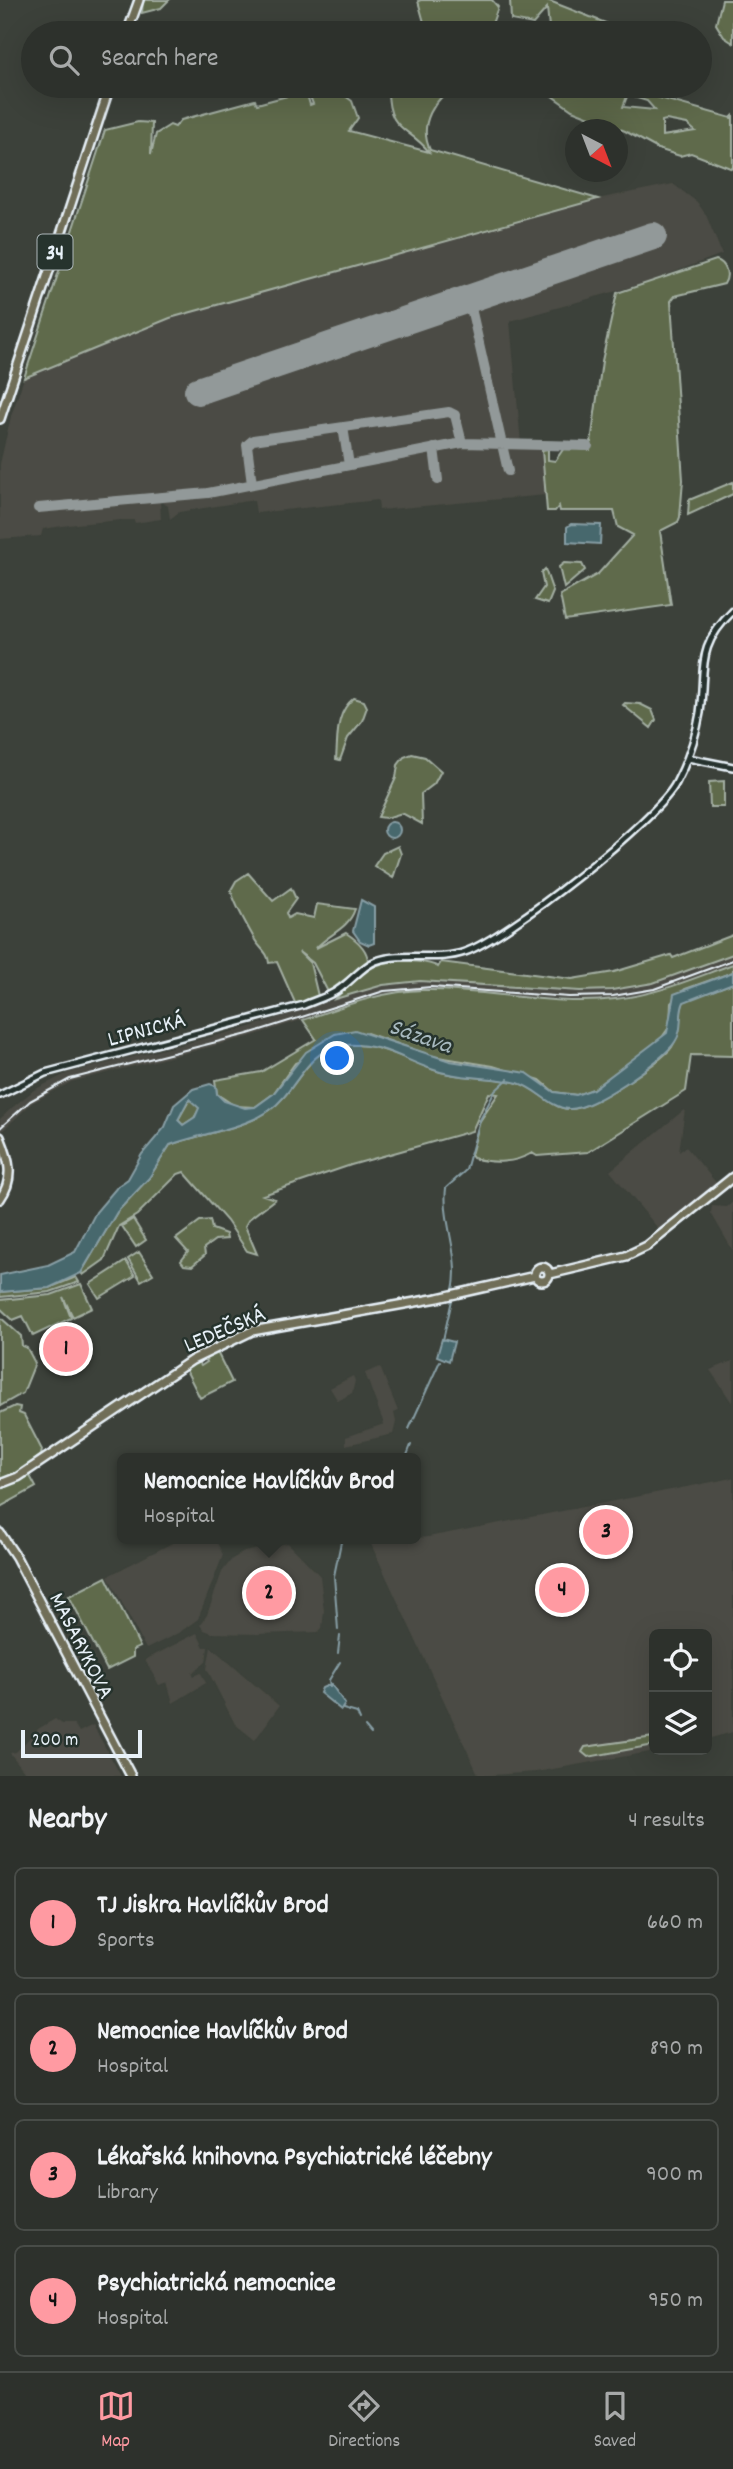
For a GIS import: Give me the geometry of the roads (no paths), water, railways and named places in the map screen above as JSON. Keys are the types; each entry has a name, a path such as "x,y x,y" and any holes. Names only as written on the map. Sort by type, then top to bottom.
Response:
{"main road":[{"path":"131,21 139,0"},
{"name":"34","path":"0,419 106,98"},
{"path":"0,1137 10,1170 7,1187 0,1199"},
{"name":"LEDEČSKÁ","path":"0,1484 24,1473 192,1360 252,1331 438,1298 535,1276 544,1281 550,1274 626,1256 648,1246 733,1177"},
{"name":"MASARYKOVA","path":"0,1533 16,1556 131,1776"}],"street":[{"name":"LIPNICKÁ","path":"0,1095 45,1073 304,1005 337,991 373,962 394,956 445,957 468,952 548,901 667,797 688,758 699,717 704,652 716,631 733,611"},
{"path":"688,758 733,767"}],"water":[{"path":"571,524 601,525 600,544 567,542 567,527"},
{"path":"392,822 398,824 398,836 392,838 386,836 384,830 386,824"},
{"path":"361,900 374,907 374,943 369,945 360,941 353,931"},
{"path":"733,972 733,983 684,1002 678,1037 657,1060 626,1083 593,1102 569,1109 556,1105 518,1083 449,1074 373,1047 343,1045 330,1048 311,1062 270,1110 248,1122 170,1145 149,1178 117,1212 81,1273 49,1288 0,1292 0,1275 48,1265 75,1252 96,1212 118,1186 128,1179 142,1154 165,1127 174,1105 193,1089 210,1084 216,1086 217,1094 224,1101 245,1108 255,1107 273,1094 306,1052 335,1034 355,1030 450,1061 527,1073 554,1092 576,1095 593,1089 667,1033 674,994","holes":["189,1099 199,1108 195,1117 183,1125 178,1120"]},
{"path":"442,1339 454,1342 449,1361 437,1356"},
{"path":"331,1684 345,1704 341,1710 320,1693 322,1688"}],"waterway":[{"path":"453,1290 455,1265 445,1201 446,1188 466,1170 480,1120 495,1091 508,1079"},
{"path":"443,1340 452,1300"},
{"path":"409,1429 440,1361"},
{"path":"408,1453 411,1445"},
{"path":"338,1630 334,1576 341,1544"},
{"path":"338,1653 340,1636"},
{"path":"330,1687 329,1680 340,1662"},
{"path":"343,1709 357,1713 360,1720"},
{"path":"365,1727 371,1734"}],"railway":[{"path":"0,1128 30,1101 70,1079 248,1034 384,991 431,987 569,997 613,996 654,989 733,960"}],"place":[{"name":"TJ Jiskra Havlíčkův Brod","path":"66,1349"},
{"name":"Lékařská knihovna Psychiatrické léčebny","path":"606,1532"},
{"name":"Psychiatrická nemocnice","path":"562,1590"},
{"name":"Nemocnice Havlíčkův Brod","path":"269,1593"}],"water label":[{"name":"Sázava","path":"421,1035"}]}
